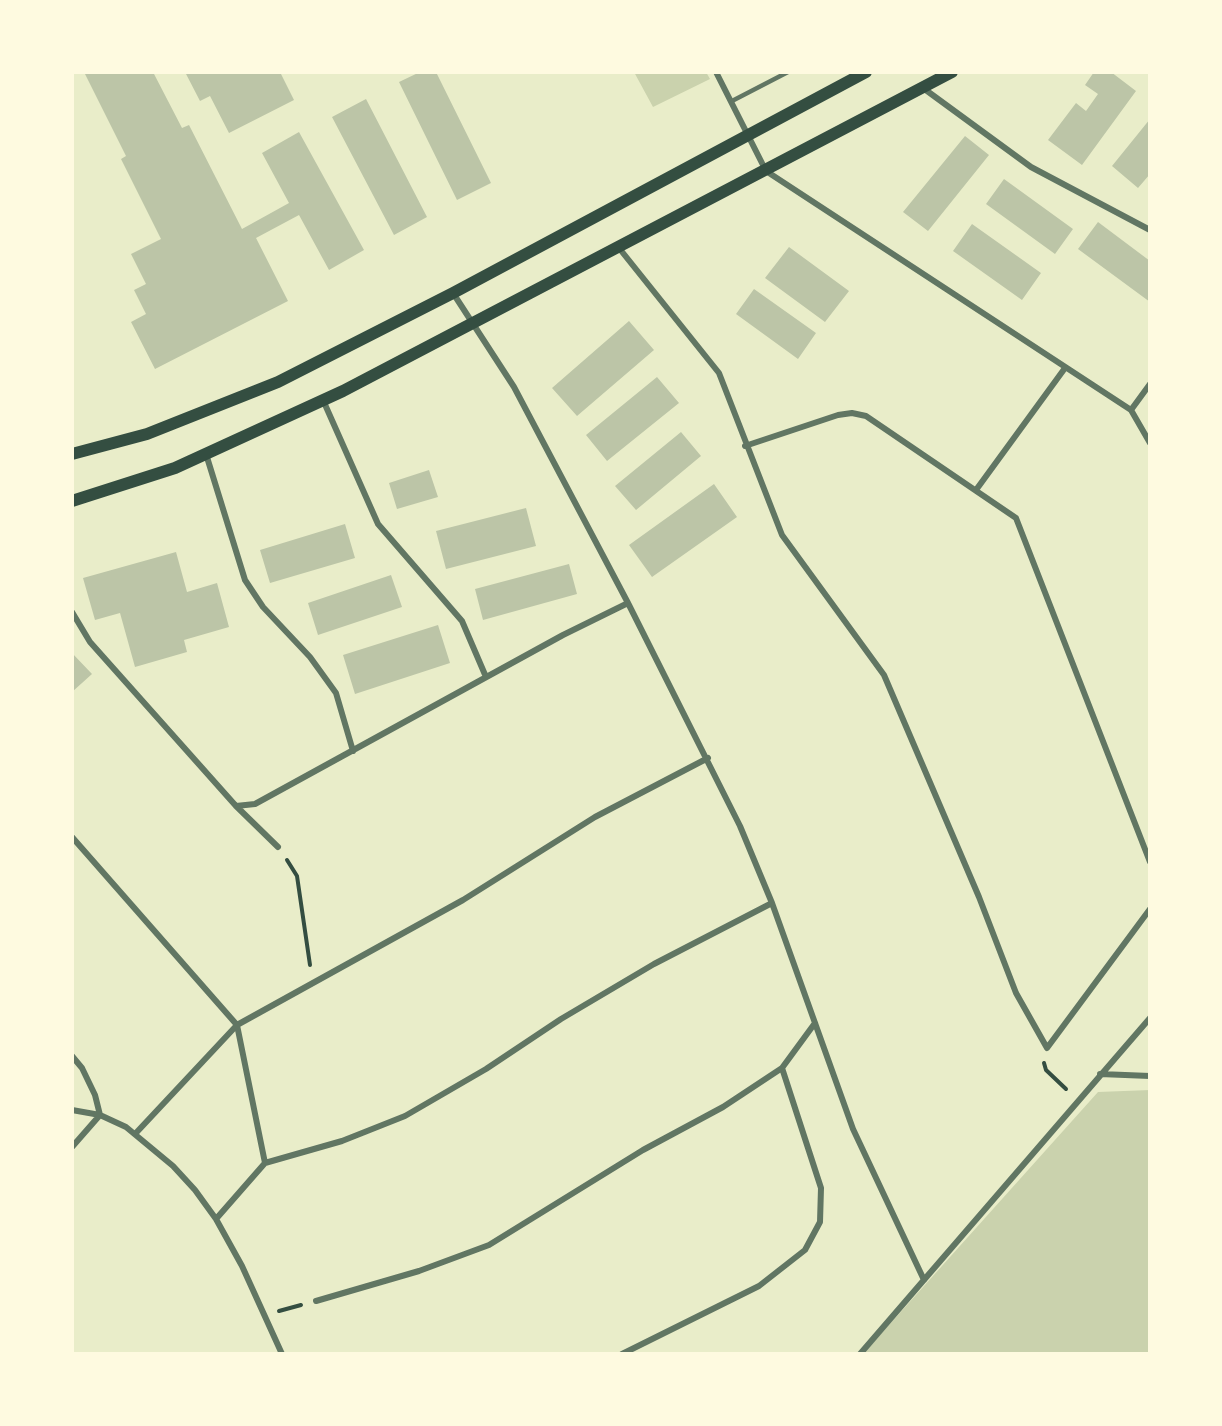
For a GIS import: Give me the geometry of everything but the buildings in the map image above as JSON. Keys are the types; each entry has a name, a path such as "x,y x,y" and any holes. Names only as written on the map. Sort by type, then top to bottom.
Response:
{"main road":[{"path":"72,454 147,434 278,382 453,293 866,72"},
{"path":"72,501 175,468 323,400 619,248 952,72"}],"street":[{"path":"716,72 766,171 1131,410 1150,443"},
{"path":"923,88 1031,166 1150,230"},
{"path":"619,248 719,373 782,535 884,675 980,897 1016,993 1047,1048 1150,909"},
{"path":"453,293 471,325 514,387 708,758 740,826 772,903 853,1129 924,1280"},
{"path":"976,490 1065,368"},
{"path":"1131,410 1150,384"},
{"path":"323,400 378,524 462,621 486,677"},
{"path":"746,446 838,414 852,413 866,416 1008,510 1022,528 1150,862"},
{"path":"206,454 245,580 263,607 310,657 336,693 353,751"},
{"path":"236,806 255,804 486,677 628,603"},
{"path":"72,612 90,642 236,806 278,847"},
{"path":"135,1134 237,1025 463,900 595,817 708,758"},
{"path":"72,837 237,1025 265,1162"},
{"path":"216,1219 265,1162 342,1141 405,1116 486,1069 561,1019 654,964 772,903"},
{"path":"860,1354 1150,1018"},
{"path":"316,1301 419,1271 489,1245 643,1150 723,1107 782,1068 814,1023"},
{"path":"72,1056 82,1068 95,1095 100,1115"},
{"path":"622,1354 759,1286 805,1250 820,1222 821,1188 782,1068"},
{"path":"1100,1074 1150,1076"},
{"path":"72,1110 100,1115 135,1134 173,1166 216,1219 282,1354"},
{"path":"72,1147 100,1115"}],"lane":[{"path":"732,101 788,72"}],"path":[{"path":"278,847 297,876 313,981"},
{"path":"1047,1048 1044,1061 1046,1070 1077,1100"},
{"path":"264,1315 316,1301"}],"green space":[{"path":"634,72 706,72 710,79 653,107"},
{"path":"1150,1090 1150,1354 863,1354 1098,1092"}]}
